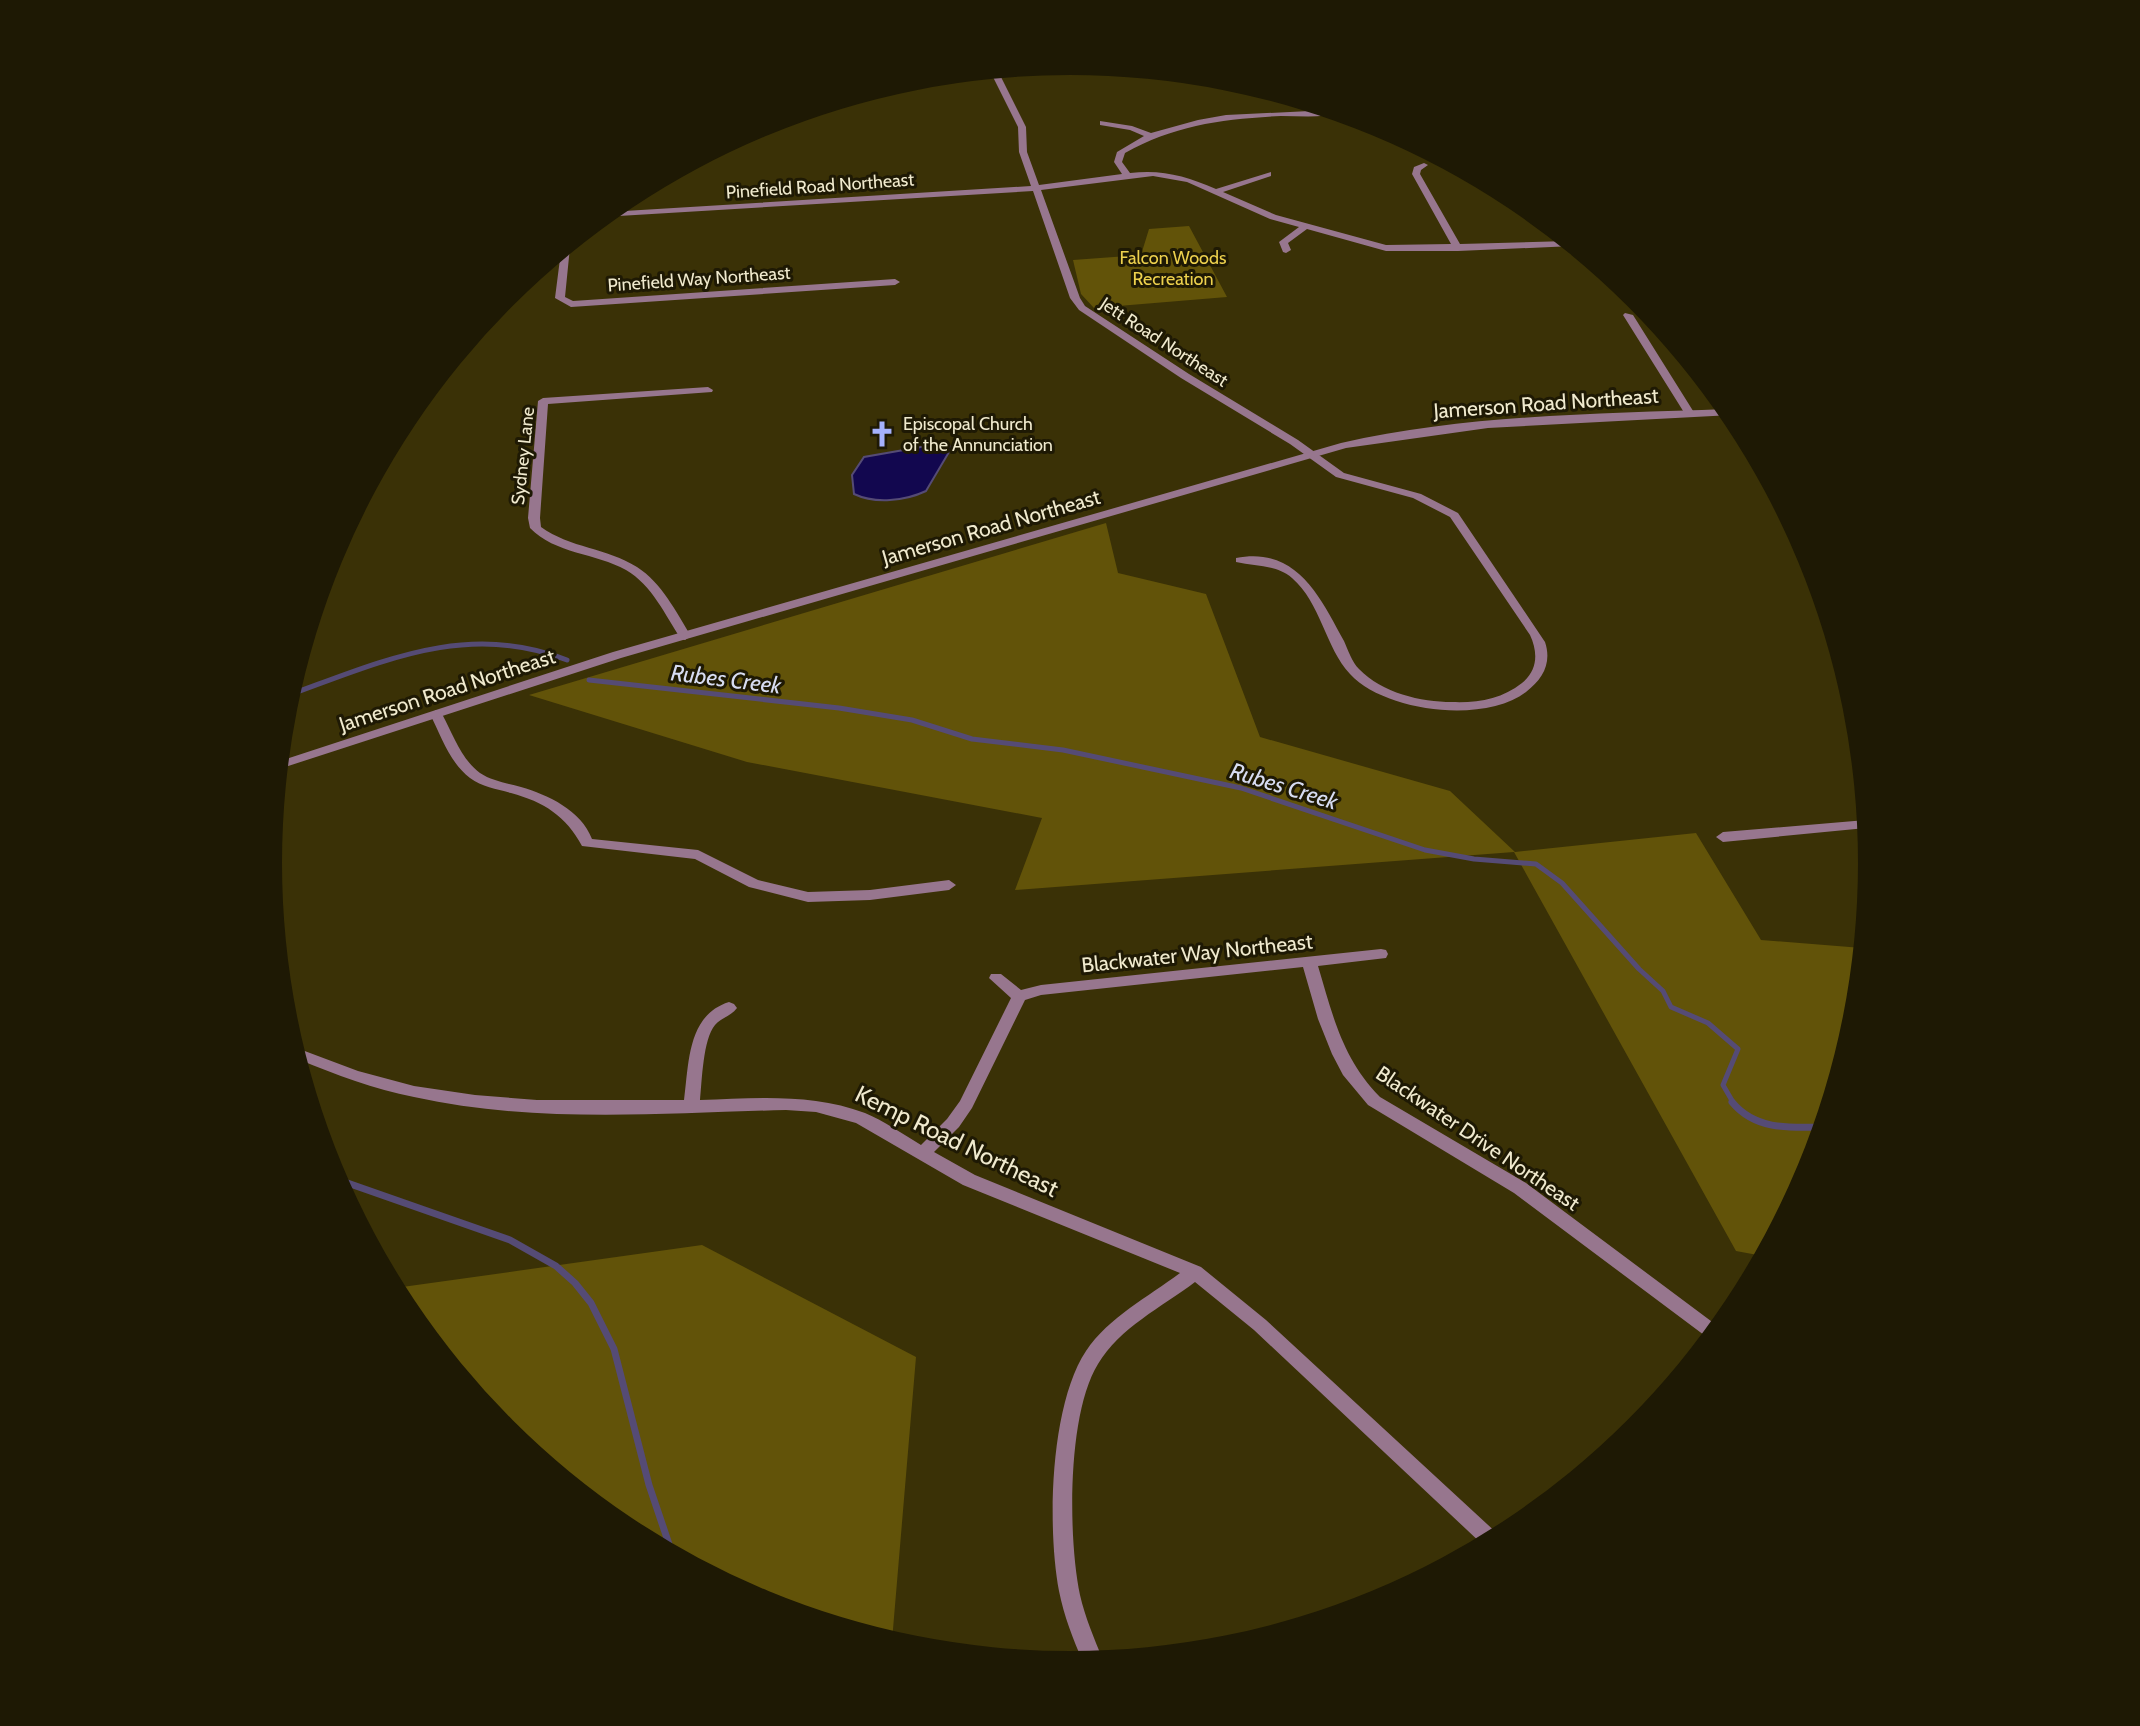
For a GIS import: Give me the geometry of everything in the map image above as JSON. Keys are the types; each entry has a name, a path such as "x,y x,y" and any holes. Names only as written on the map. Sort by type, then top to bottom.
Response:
{"street":[{"name":"Jett Road Northeast","path":"1000,79 1022,127 1023,152 1075,298 1082,308 1340,475 1425,499 1454,515 1540,643 1543,657 1538,675 1518,693 1483,705 1424,704 1390,693 1365,681 1351,667 1302,580 1273,561 1240,560"},
{"path":"1126,174 1118,162 1121,152 1153,137 1195,123 1219,119 1314,114"},
{"path":"1103,122 1132,128 1153,137"},
{"path":"1424,165 1417,169 1416,174 1458,248"},
{"name":"Pinefield Road Northeast","path":"624,214 1037,188 1126,174 1173,175 1257,212 1386,248 1558,244"},
{"path":"1214,191 1268,174"},
{"path":"1286,250 1283,242 1306,226"},
{"name":"Pinefield Way Northeast","path":"565,260 560,298 571,304 895,282"},
{"path":"1628,315 1690,414"},
{"name":"Sydney Lane","path":"685,636 651,586 633,569 562,543 536,528 534,518 543,401 708,390"},
{"name":"Jamerson Road Northeast","path":"289,762 685,636 1310,454 1389,437 1471,425 1716,413"},
{"path":"436,714 461,761 473,774 484,781 531,795 551,807 579,824 587,843 698,855 754,884 808,897 860,895 949,885"},
{"path":"1723,837 1857,825"},
{"name":"Blackwater Way Northeast","path":"1018,996 1041,990 1381,954"},
{"name":"Blackwater Drive Northeast","path":"1309,962 1339,1057 1358,1086 1374,1101 1520,1188 1706,1328"},
{"path":"923,1153 953,1123 971,1096 1018,996 996,978"},
{"path":"691,1105 701,1037 710,1020 729,1008"},
{"name":"Kemp Road Northeast","path":"307,1057 352,1075 469,1103 533,1108 816,1106 861,1118 969,1180 1026,1205 1152,1252 1195,1272 1260,1325 1484,1533"},
{"path":"1090,1650 1069,1586 1065,1550 1068,1449 1077,1389 1091,1358 1106,1340 1195,1272"}],"green space":[{"name":"Falcon Woods Recreation","path":"1189,226 1227,297 1094,308 1081,294 1073,260 1141,255 1149,229"},
{"path":"1106,523 1118,573 1206,594 1260,737 1450,791 1515,852 1696,833 1761,940 1853,947 1843,1017 1816,1116 1777,1211 1753,1254 1736,1251 1514,852 1015,890 1042,818 747,762 529,695"},
{"path":"702,1245 916,1357 893,1630 817,1609 769,1591 722,1570 632,1518 590,1488 513,1420 445,1343 406,1286"}],"shaded area":[{"path":"938,444 952,447 926,491 890,500 871,499 854,494 852,475 864,457"}],"waterway":[{"name":"Rubes Creek","path":"301,690 392,659 460,645 495,644 530,649 567,660"},
{"name":"Rubes Creek","path":"589,680 839,708 912,720 972,739 1063,750 1241,788 1425,850 1474,859 1536,864 1562,883 1639,969 1663,991 1671,1007 1708,1023 1738,1049 1723,1085 1734,1104"},
{"name":"Rubes Creek","path":"1734,1104 1751,1118 1762,1122 1785,1127 1812,1127"},
{"path":"351,1184 510,1240 556,1266 575,1283 591,1303 614,1349 649,1485 668,1540"}],"place":[{"name":"Episcopal Church of the Annunciation","path":"882,434"}]}
